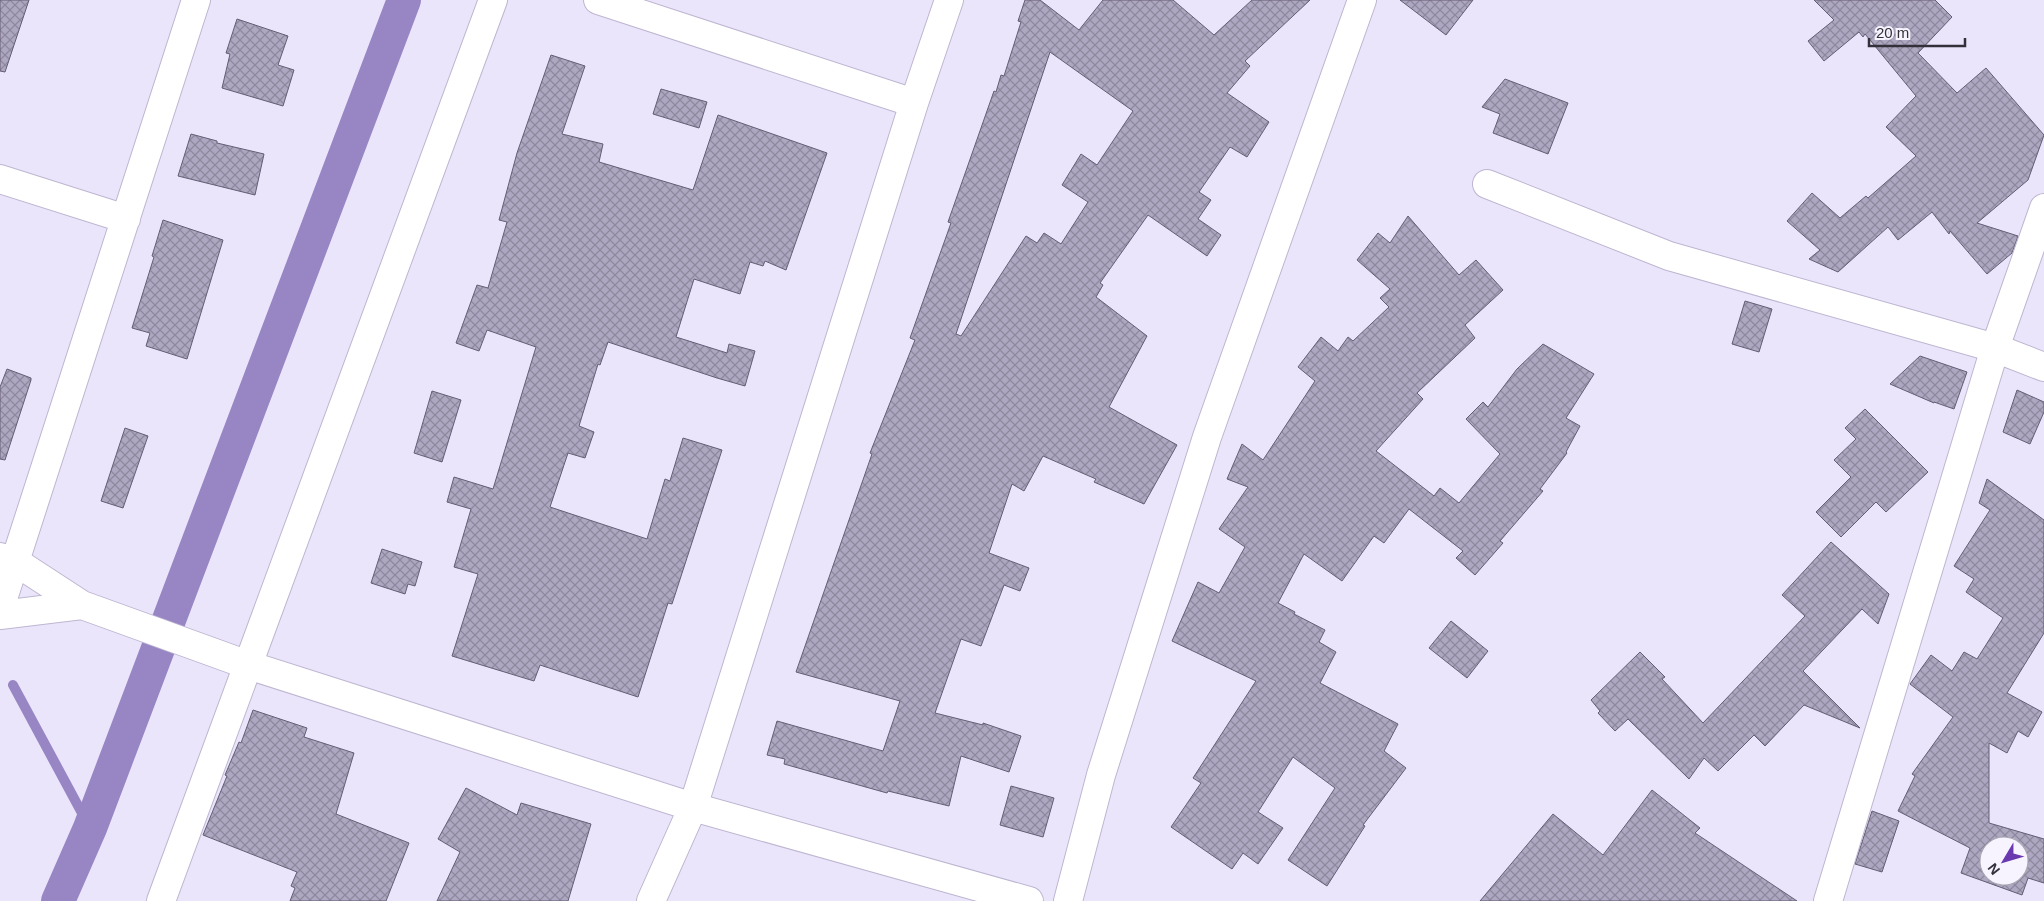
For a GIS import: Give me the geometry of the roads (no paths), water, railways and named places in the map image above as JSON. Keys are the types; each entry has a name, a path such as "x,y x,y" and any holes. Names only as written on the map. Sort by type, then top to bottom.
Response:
{"street":[{"path":"0,608 8,559 126,219 196,0"},
{"path":"161,901 241,662 493,0"},
{"path":"598,0 914,103"},
{"path":"651,901 693,807 914,103 949,0"},
{"path":"1068,901 1101,775 1207,437 1362,0"},
{"path":"0,179 126,219"},
{"path":"1487,184 1669,256 1995,348 2044,367"},
{"path":"1828,901 1995,348 2044,208"},
{"path":"8,559 82,605 241,662 693,807 1029,901"},
{"path":"0,615 82,605"}],"waterway":[{"path":"58,901 90,828 404,0"},
{"path":"13,685 90,828"}]}
